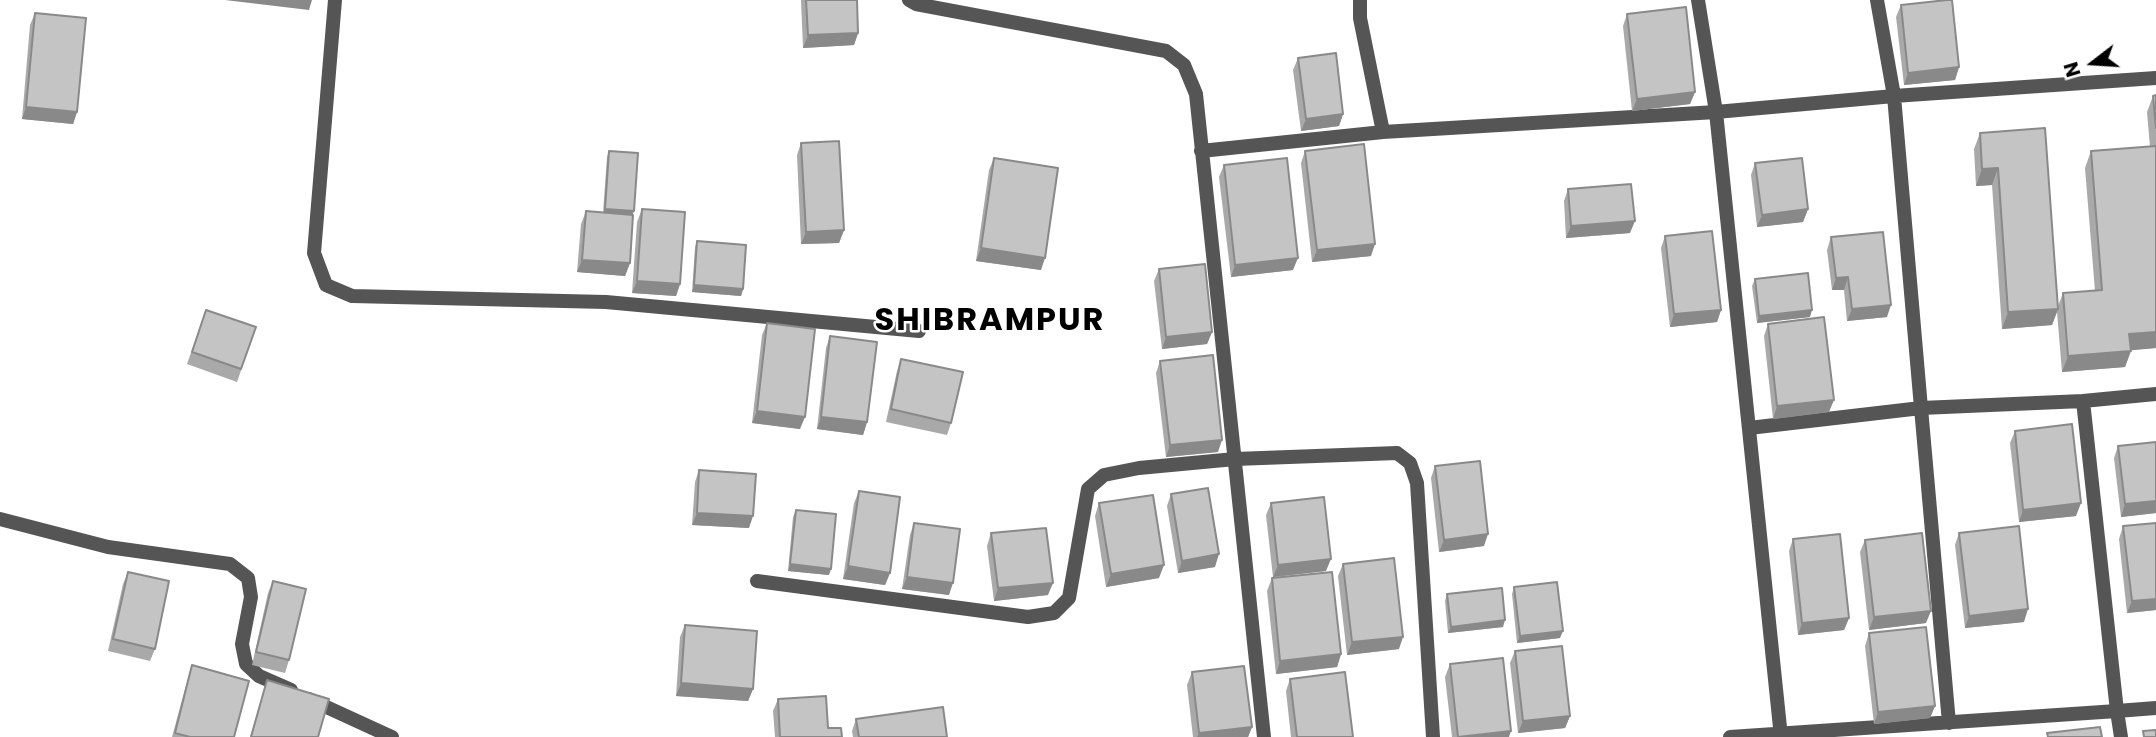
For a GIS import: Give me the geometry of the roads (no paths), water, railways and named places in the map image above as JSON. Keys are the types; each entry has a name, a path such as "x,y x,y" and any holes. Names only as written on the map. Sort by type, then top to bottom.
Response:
{"street":[{"path":"335,0 314,253 326,285 352,296 606,302 919,331"},
{"path":"909,0 916,4 1166,51 1184,65 1196,94 1264,737"},
{"path":"1360,0 1360,18 1383,132"},
{"path":"1698,0 1716,112 1781,735"},
{"path":"1877,0 1894,96 1949,723"},
{"path":"1201,151 1383,132 1716,112 1894,96 2156,78"},
{"path":"1749,428 1921,408 2083,401 2156,394"},
{"path":"2083,401 2121,737"},
{"path":"757,581 1027,617 1054,613 1069,598 1088,489 1104,475 1139,468 1236,459 1397,453 1410,463 1416,483 1433,737"},
{"path":"0,519 108,547 230,564 248,578 251,597 242,644 246,664 259,676 392,737"},
{"path":"1730,737 2156,708"}],"district":[{"name":"SHIBRAMPUR","path":"990,322"}]}
